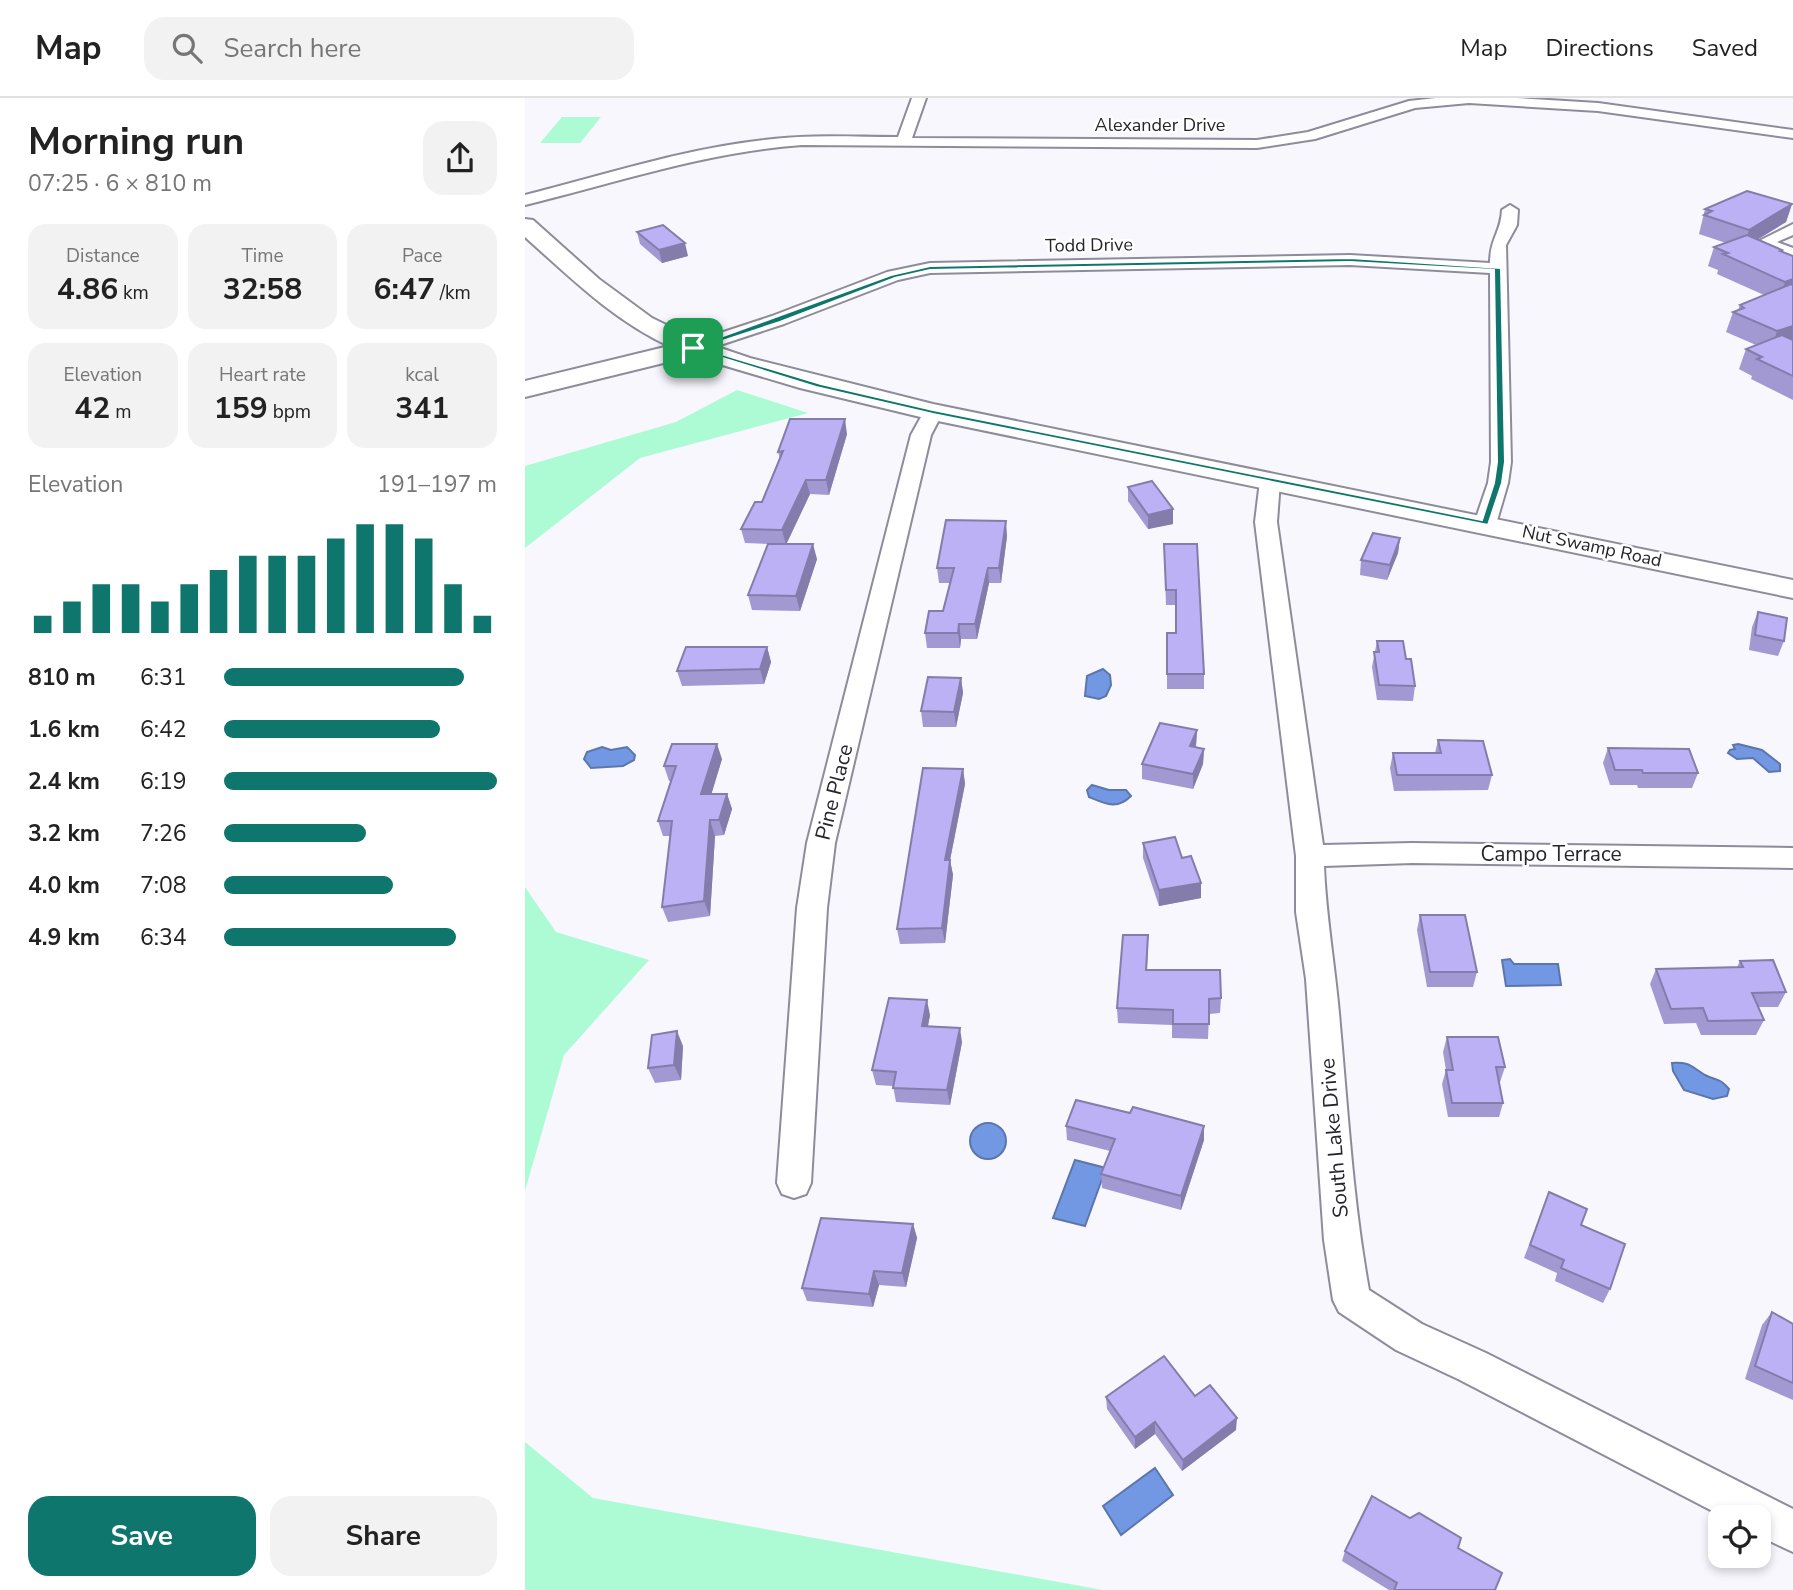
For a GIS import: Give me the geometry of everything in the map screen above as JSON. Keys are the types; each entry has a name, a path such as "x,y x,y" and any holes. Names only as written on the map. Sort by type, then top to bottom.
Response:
{"main road":[{"name":"Nut Swamp Road","path":"525,225 611,298 660,332 693,348 819,386 933,412 1793,589"},
{"path":"525,389 693,348"}],"street":[{"path":"903,142 919,98"},
{"name":"Alexander Drive","path":"525,200 684,159 760,143 1257,144 1310,136 1409,101 1535,101 1672,116 1793,134"},
{"path":"1485,524 1498,483 1501,462 1498,245 1509,225 1510,210"},
{"path":"1793,229 1763,243 1793,253"},
{"name":"Todd Drive","path":"693,348 778,320 893,276 937,267 1350,260 1498,268"},
{"name":"Pine Place","path":"794,1183 812,908 821,843 921,435 933,412"},
{"name":"South Lake Drive","path":"1270,481 1266,522 1310,856 1311,912 1321,979 1342,1240 1352,1300 1409,1337 1472,1366 1793,1531"},
{"name":"Campo Terrace","path":"1310,856 1425,853 1793,858"}],"green space":[{"path":"562,117 601,117 580,143 540,143"},
{"path":"737,390 808,413 640,458 525,548 525,466 676,422"},
{"path":"525,887 556,932 649,960 564,1055 525,1191"},
{"path":"525,1442 593,1498 1103,1590 525,1590"}],"water":[{"path":"1103,669 1110,675 1111,685 1106,696 1099,699 1085,696 1087,676"},
{"path":"1733,745 1762,750 1780,764 1780,771 1769,772 1753,758 1737,759 1728,753 1735,749"},
{"path":"602,747 611,750 627,747 635,755 634,760 623,766 591,768 584,759 587,752"},
{"path":"1092,785 1109,790 1126,790 1131,796 1121,803 1106,803 1089,797 1087,790"},
{"path":"1510,959 1514,964 1558,964 1561,985 1506,986 1502,960"},
{"path":"1672,1063 1687,1064 1720,1081 1729,1089 1727,1096 1713,1099 1684,1090 1673,1071"},
{"path":"988,1123 1001,1128 1006,1141 1001,1154 988,1159 975,1154 970,1141 975,1128"},
{"path":"1075,1160 1106,1168 1085,1226 1053,1218"},
{"path":"1155,1468 1173,1495 1121,1535 1103,1506"}],"building":[{"path":"1747,191 1792,204 1749,230 1704,215 1712,211 1705,209"},
{"path":"663,225 685,243 659,250 637,232"},
{"path":"1747,235 1793,256 1793,279 1785,282 1723,254 1728,253 1714,247"},
{"path":"1791,284 1793,326 1777,331 1733,312 1744,308 1740,305"},
{"path":"1782,335 1793,340 1793,376 1757,359 1762,357 1746,349"},
{"path":"790,419 845,419 826,480 806,480 782,530 741,529 755,502 762,502 783,451 778,452"},
{"path":"1152,481 1173,509 1148,515 1128,487"},
{"path":"946,520 1006,521 999,568 988,568 975,624 959,624 958,633 925,633 929,611 943,611 954,568 937,568"},
{"path":"1373,533 1400,538 1390,565 1361,560"},
{"path":"768,544 813,544 796,596 748,595"},
{"path":"1164,544 1197,544 1204,674 1167,674 1167,633 1176,633 1176,590 1166,590"},
{"path":"1758,612 1787,618 1784,641 1755,635"},
{"path":"1377,641 1403,641 1406,659 1411,659 1415,686 1379,685 1374,652 1379,652"},
{"path":"686,647 767,647 760,669 677,671"},
{"path":"928,677 961,678 954,712 921,711"},
{"path":"1160,723 1197,730 1190,746 1204,749 1193,774 1142,764"},
{"path":"1438,740 1483,741 1492,775 1397,775 1393,753 1441,753"},
{"path":"672,744 717,744 701,794 727,794 719,820 710,820 704,901 662,907 672,821 658,821 676,766 664,766"},
{"path":"1608,748 1689,749 1698,773 1615,770"},
{"path":"923,768 963,769 945,860 950,860 942,928 897,929"},
{"path":"1175,837 1182,858 1191,856 1201,883 1159,890 1143,843"},
{"path":"1420,915 1465,915 1477,972 1430,972"},
{"path":"1123,935 1148,935 1146,970 1220,970 1221,998 1209,999 1209,1024 1173,1024 1173,1010 1117,1008"},
{"path":"1773,960 1786,992 1752,993 1764,1020 1708,1021 1703,1008 1671,1009 1656,969 1743,967 1740,961"},
{"path":"889,998 927,1000 922,1026 960,1028 947,1090 893,1088 896,1072 872,1070"},
{"path":"677,1031 674,1065 648,1068 652,1035"},
{"path":"1447,1037 1498,1037 1505,1067 1496,1067 1503,1103 1452,1103 1446,1070 1453,1070"},
{"path":"1076,1100 1130,1113 1133,1107 1204,1126 1181,1196 1101,1174 1115,1139 1066,1126"},
{"path":"1549,1192 1587,1209 1581,1225 1625,1244 1610,1289 1561,1268 1564,1260 1530,1245"},
{"path":"821,1218 913,1224 902,1273 874,1271 869,1294 802,1288"},
{"path":"1772,1312 1793,1324 1793,1383 1755,1366"},
{"path":"1164,1356 1195,1396 1210,1385 1237,1418 1183,1460 1155,1422 1135,1437 1106,1397"},
{"path":"1372,1496 1410,1518 1419,1513 1461,1538 1458,1548 1502,1573 1495,1590 1394,1590 1397,1583 1345,1551"}],"route":[{"path":"1350,260 1411,261 1498,268 1501,462 1498,483 1485,524 933,412 819,386 693,348 778,320 893,276 930,268 1350,260"}]}
